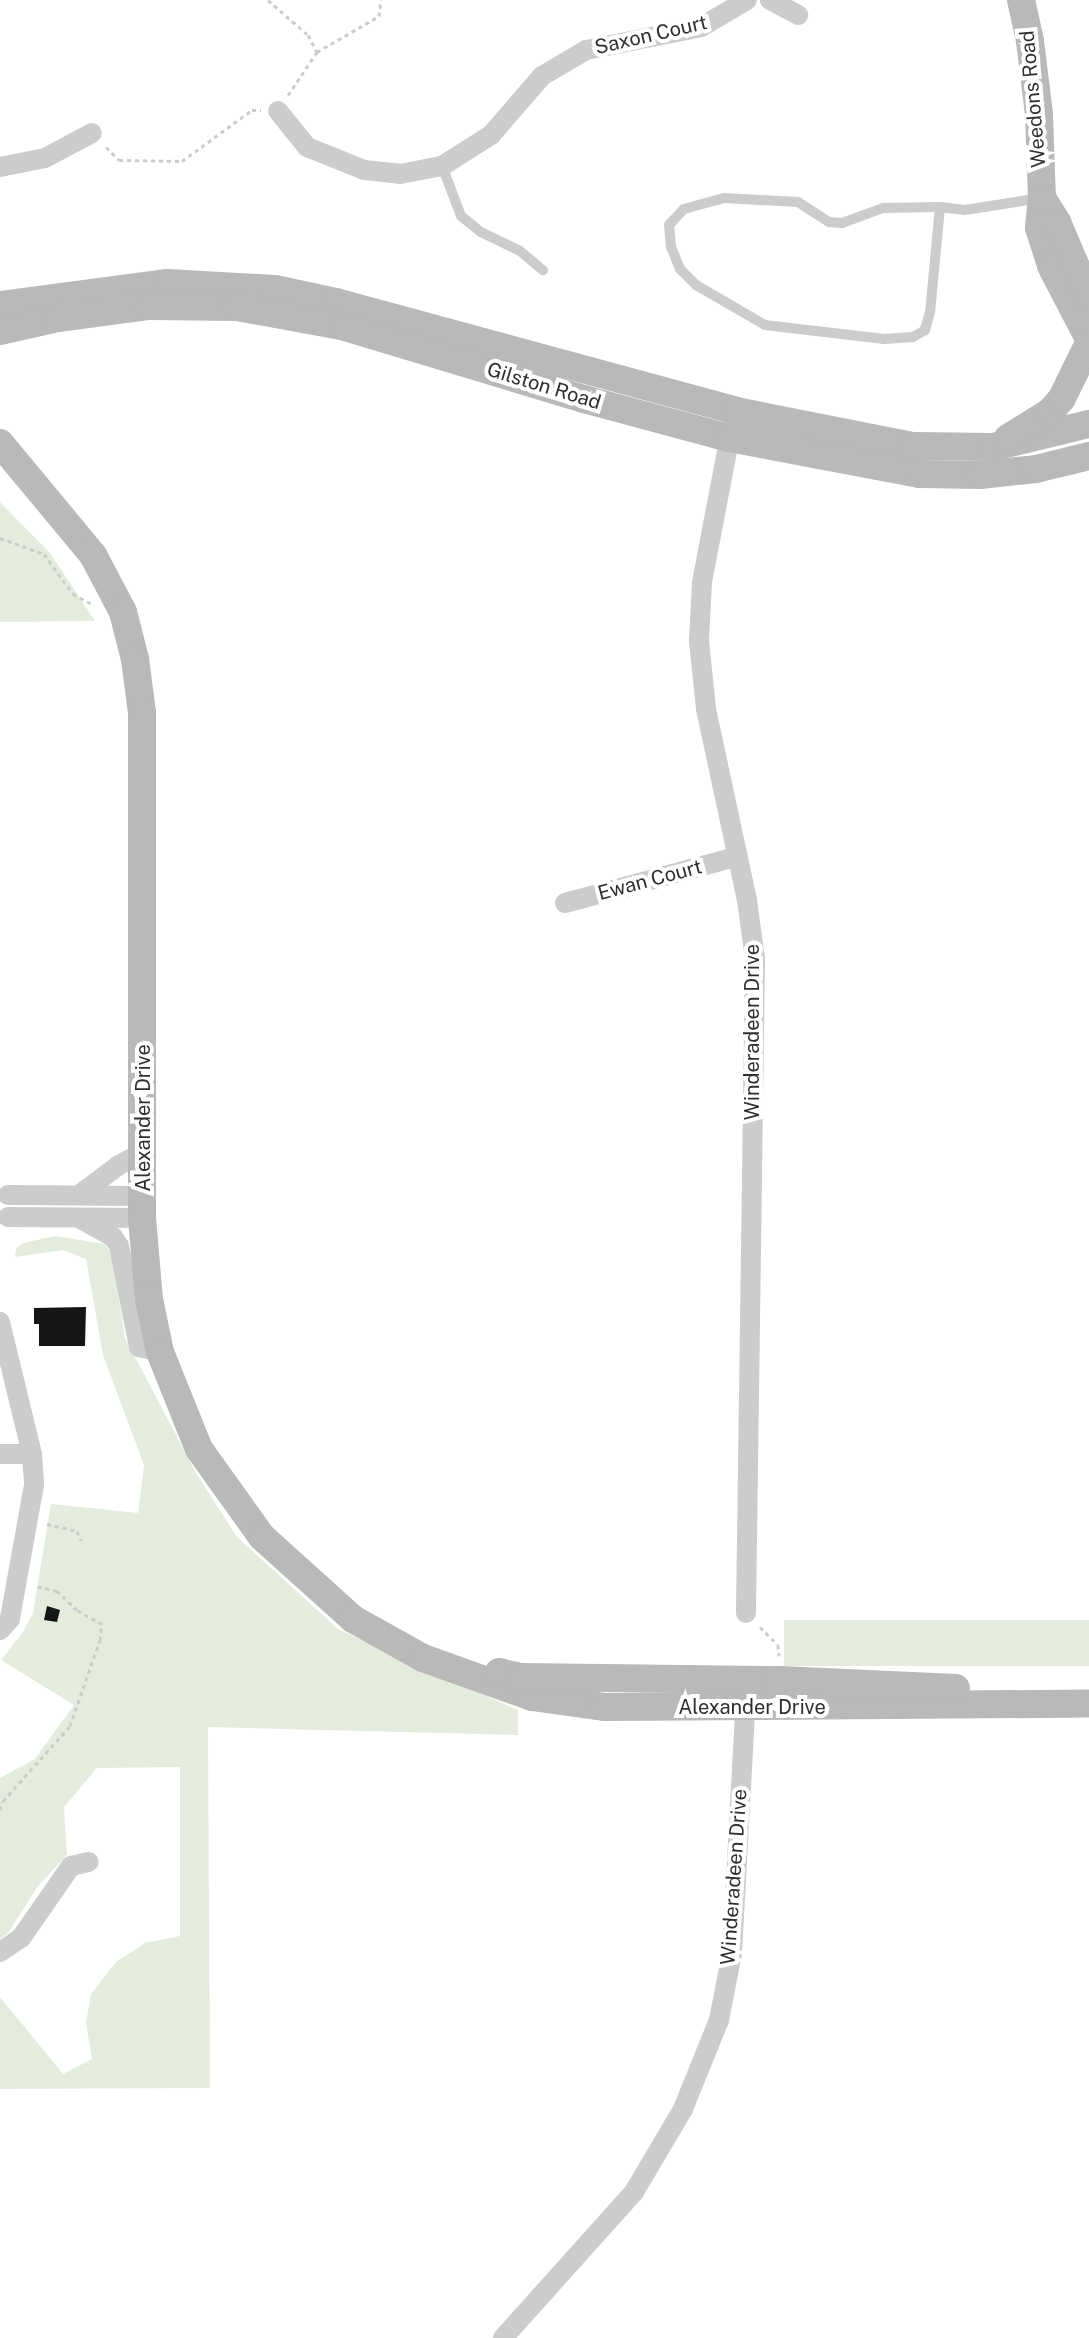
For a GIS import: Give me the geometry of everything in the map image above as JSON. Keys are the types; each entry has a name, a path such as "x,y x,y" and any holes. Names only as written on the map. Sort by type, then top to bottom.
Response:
{"main road":[{"name":"Weedons Road","path":"1021,0 1030,41 1039,114 1042,198 1039,228 1051,266 1089,341"},
{"name":"Weedons Road","path":"1042,198 1057,222 1089,297"},
{"name":"Gilston Road","path":"0,305 168,283 275,289 336,302 732,425 920,474 980,475 1036,469 1089,456"},
{"name":"Gilston Road","path":"0,331 58,318 149,306 237,307 342,326 584,399 732,425 913,446 993,447 1089,424"},
{"path":"993,447 1050,412 1062,398 1089,341"},
{"name":"Alexander Drive","path":"0,443 93,555 123,612 142,713 142,1207 149,1299 160,1352 199,1449 262,1537 353,1619 423,1658 521,1677 746,1694 1089,1704"},
{"name":"Alexander Drive","path":"0,466 43,495"},
{"name":"Alexander Drive","path":"746,1694 780,1680 1089,1693"}],"street":[{"name":"Saxon Court","path":"278,111 307,147 364,170 400,174 442,166 491,135 542,76 586,50 701,27 747,0"},
{"path":"770,0 798,15"},
{"path":"0,167 45,158 92,133"},
{"name":"Winderadeen Drive","path":"732,425 702,583 699,641 706,709 735,857 747,900 755,959 746,1613"},
{"name":"Ewan Court","path":"565,903 735,857"},
{"path":"79,1195 143,1152"},
{"path":"4,1190 79,1195 142,1207 79,1218 4,1221 11,1207 4,1190"},
{"path":"79,1218 113,1237 119,1246 139,1347 160,1352"},
{"path":"0,1322 32,1454 34,1485 10,1619 0,1630"},
{"path":"0,1454 32,1454"},
{"name":"Winderadeen Drive","path":"503,2338 634,2192 683,2109 719,2020 732,1953 746,1694"},
{"path":"0,1952 27,1931 71,1866 89,1862"}],"lane":[{"path":"442,166 461,216 481,232 520,251 543,270"},
{"path":"940,207 930,312 925,330 913,337 884,339 765,325 696,285 680,269 671,247 669,225 684,209 724,198 798,202 829,222 842,223 883,208 940,207 965,210 1042,198"}],"path":[{"path":"268,0 308,35 317,52"},
{"path":"92,133 119,160 182,161 252,110 278,111 317,52 379,16 381,0"},
{"path":"0,538 44,554 73,594 89,604 123,612"},
{"path":"27,1521 65,1527 80,1533 81,1540"},
{"path":"0,1810 3,1801 70,1726 100,1640 102,1624 77,1610 57,1591 17,1582"},
{"path":"746,1613 778,1645 780,1680"}],"shaded area":[{"path":"0,502 50,553 95,621 0,622"},
{"path":"55,1236 105,1244 113,1258 125,1338 196,1473 237,1537 338,1629 518,1710 518,1735 208,1727 210,2088 0,2089 0,1997 63,2074 92,2059 86,2023 91,1994 116,1962 145,1943 180,1936 180,1767 97,1768 64,1807 67,1855 38,1886 8,1933 0,1939 0,1778 35,1759 74,1705 1,1660 23,1632 33,1613 51,1504 138,1513 144,1465 103,1355 86,1259 63,1250 15,1257 16,1249 23,1243"},
{"path":"784,1620 1089,1620 1089,1666 784,1666"}],"building":[{"path":"86,1307 85,1346 39,1346 39,1324 34,1324 34,1308"},
{"path":"47,1606 60,1610 57,1622 44,1620"}]}
